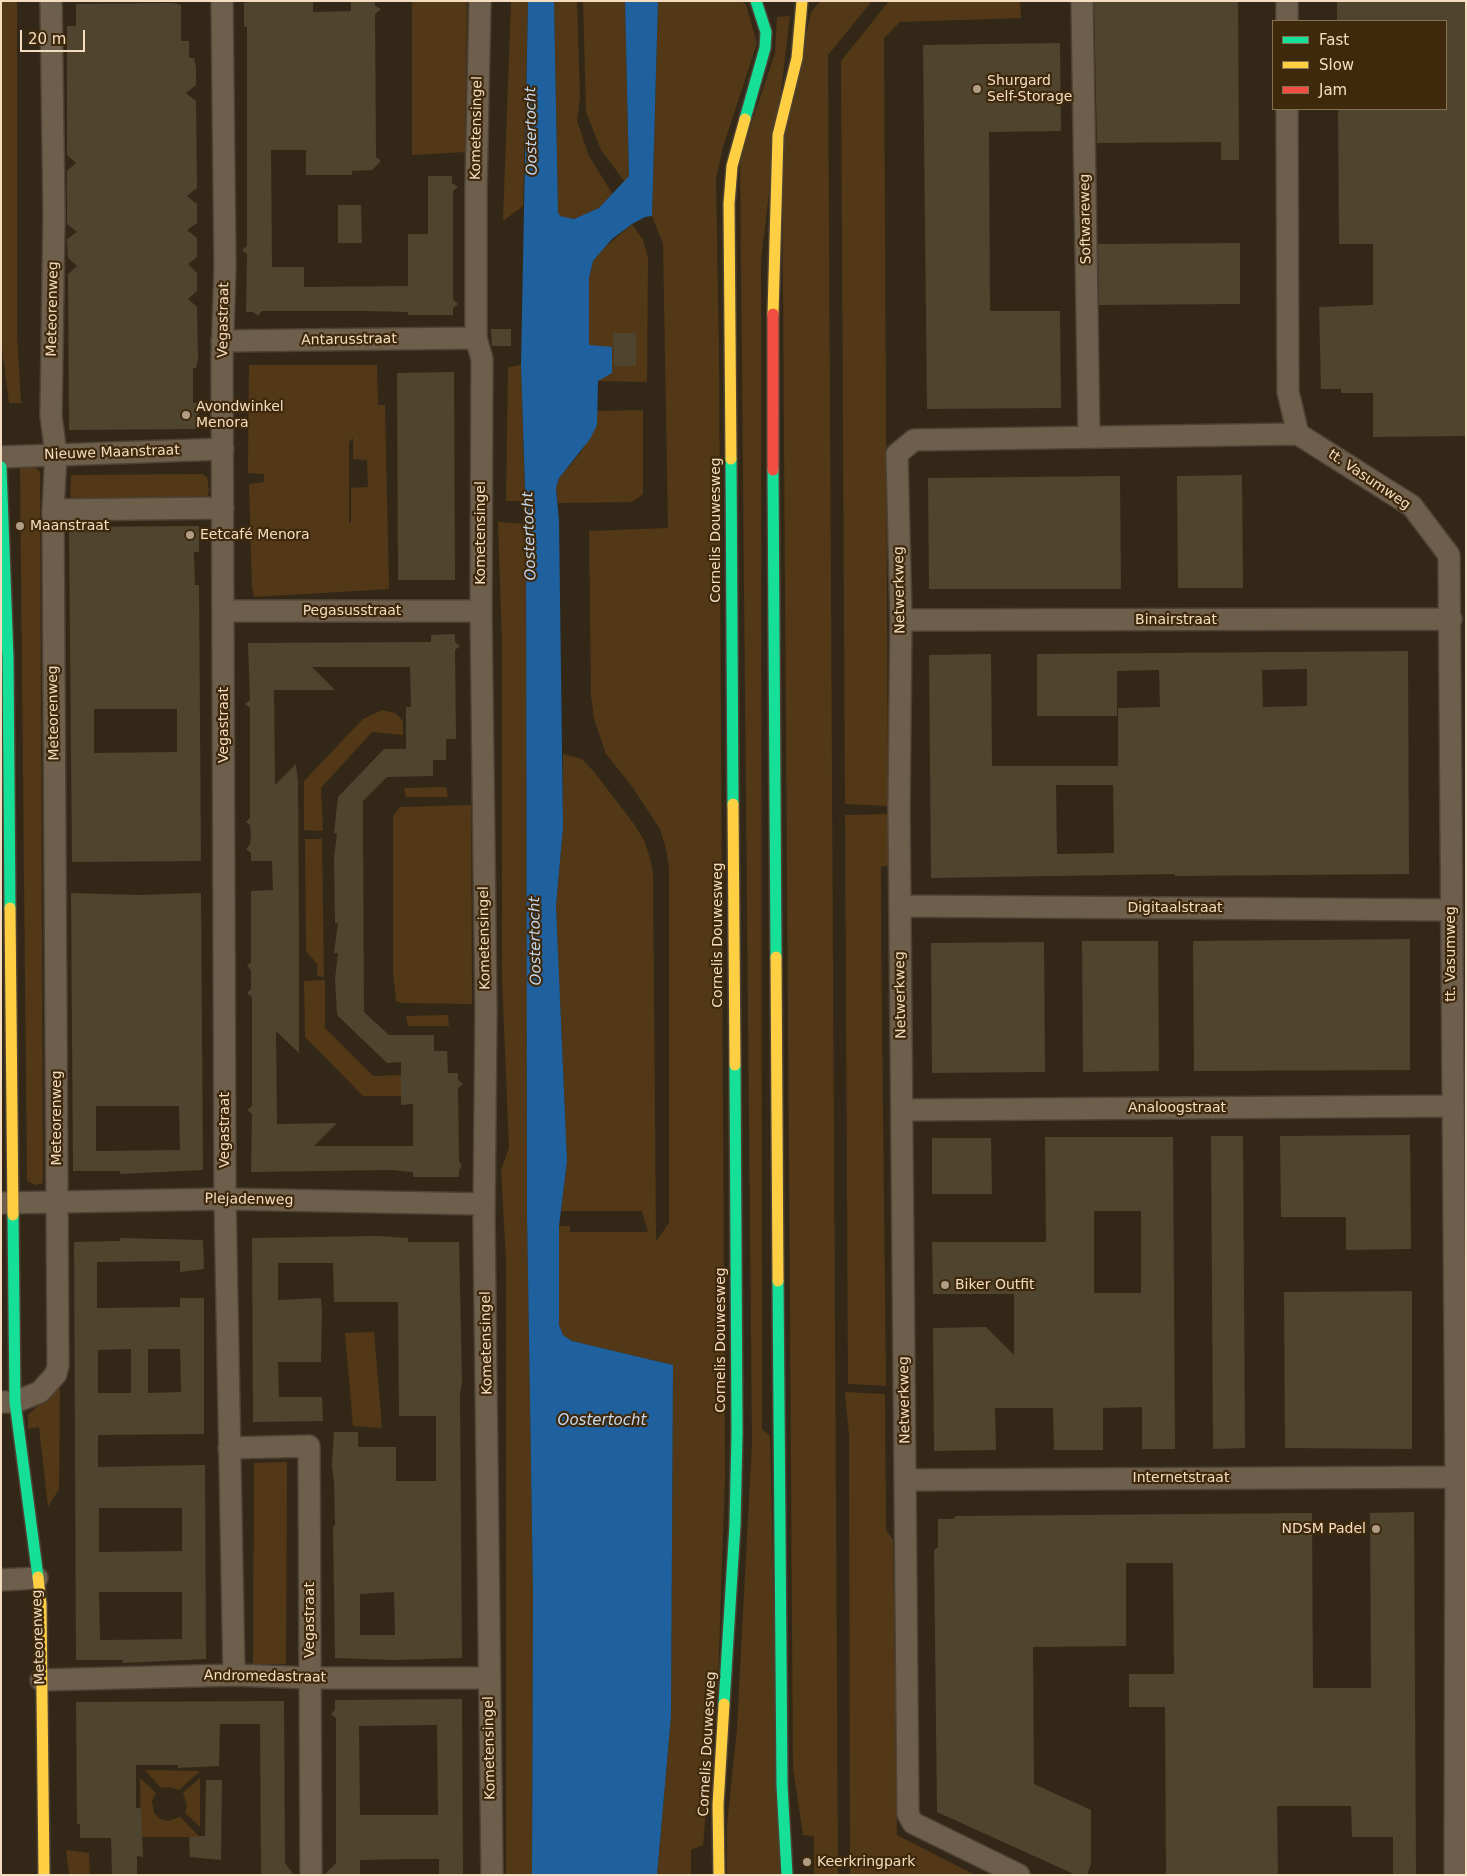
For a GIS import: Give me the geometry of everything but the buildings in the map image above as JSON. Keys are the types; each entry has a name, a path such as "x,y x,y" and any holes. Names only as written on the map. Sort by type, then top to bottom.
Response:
{"main road":[{"name":"Cornelis Douwesweg","path":"719,1875 719,1796 734,1544 737,1433 729,204 732,166 765,48 766,32 756,1"},
{"path":"786,1875 782,1775 772,354 778,135 797,58 802,1"},
{"name":"Meteorenweg","path":"1,468 4,659 8,1402 41,1604 44,1875"}],"street":[{"name":"Meteorenweg","path":"8,1402 40,1392 56,1374 57,1202 53,510 56,454 52,416 54,214 51,1"},
{"name":"Vegastraat","path":"222,1 225,267 222,341 225,1199 234,1675"},
{"name":"Kometensingel","path":"480,1 476,190 476,338 482,359 481,611 486,1011 484,1204 492,1875"},
{"name":"Softwareweg","path":"1082,1 1089,437"},
{"path":"1287,1 1287,20"},
{"path":"1287,110 1288,392 1298,434"},
{"name":"Antarusstraat","path":"222,341 476,338"},
{"name":"Netwerkweg","path":"1019,1875 913,1823 908,1814 907,1480 900,906 901,620 897,454 914,440 1298,434"},
{"name":"tt. Vasumweg","path":"1298,434 1412,506 1449,555 1451,619 1452,1106 1461,1477 1455,1875"},
{"name":"Nieuwe Maanstraat","path":"1,457 223,449"},
{"path":"53,510 223,508"},
{"name":"Pegasusstraat","path":"223,611 481,611"},
{"name":"Binairstraat","path":"901,620 1451,619"},
{"name":"Digitaalstraat","path":"900,906 1451,910"},
{"name":"Analoogstraat","path":"902,1110 1452,1106"},
{"name":"Plejadenweg","path":"8,1203 225,1199 484,1204"},
{"name":"Vegastraat","path":"229,1448 309,1446 311,1875"},
{"name":"Internetstraat","path":"907,1480 1461,1477"},
{"path":"1,1580 37,1578"},
{"name":"Andromedastraat","path":"41,1680 234,1675 311,1678 490,1678"}],"shaded area":[{"path":"1,1 17,1 17,333 21,403 9,403 1,340"},
{"path":"412,1 467,1 465,152 412,155"},
{"path":"511,1 528,1 523,206 503,221"},
{"path":"554,1 577,1 580,97 577,121 589,156 613,195 599,208 574,219 559,216 558,212"},
{"path":"583,1 625,1 629,176 625,182 601,150 586,112"},
{"path":"658,1 742,1 746,5 757,43 723,147 716,179 719,354 725,1478 718,1680 703,1845 691,1850 691,1875 657,1875 671,1716 673,1365 572,1341 563,1335 559,1325 559,1226 570,1226 570,1232 648,1232 642,1211 561,1211 567,1161 556,906 563,827 563,754 582,759 595,773 634,824 644,840 650,858 653,872 656,1241 669,1223 669,868 660,829 631,785 606,754 594,719 591,695 589,531 668,528 663,244 652,216"},
{"path":"820,1 872,1 828,55 838,1875 814,1875 814,1836 803,1835 793,1769 782,142 811,12"},
{"path":"889,1 1020,1 1021,18 900,22 884,38 888,806 845,804 841,61"},
{"path":"790,16 761,260 762,1429 770,1436 780,1875 727,1875 727,1825 737,1728 752,1442 740,158 775,53 777,17"},
{"path":"632,224 643,240 648,257 647,382 598,381 589,345 589,278 593,261 602,250"},
{"path":"249,365 377,365 378,405 385,405 389,589 254,597 252,587 249,484 264,482 264,474 248,473","holes":["353,438 353,459 367,460 368,487 351,488 351,523 349,523 349,442"]},
{"path":"521,365 525,501 506,501 508,367"},
{"path":"643,410 643,494 632,502 558,503 556,488 559,478 581,452 597,425 597,411"},
{"path":"26,464 33,465 40,472 43,1183 36,1185 27,1181 20,469"},
{"path":"203,474 207,477 209,491 206,500 70,502 71,475"},
{"path":"498,522 526,524 527,1213 533,1593 532,1875 506,1875 506,1260 501,1170 509,1148 502,978 502,644"},
{"path":"382,710 395,713 403,721 403,735 372,732 321,788 323,831 304,830 304,781 363,719"},
{"path":"446,787 448,797 406,797 404,788"},
{"path":"471,805 472,1004 402,1003 396,1001 393,973 393,816 400,807"},
{"path":"888,814 889,865 881,867 886,1386 848,1384 845,815"},
{"path":"305,839 322,839 324,977 317,976 318,965 306,951"},
{"path":"325,980 325,1028 373,1076 405,1075 401,1096 363,1096 305,1037 304,981"},
{"path":"448,1015 449,1026 408,1026 406,1016"},
{"path":"374,1332 382,1428 353,1426 345,1333"},
{"path":"60,1384 59,1489 48,1507 39,1427 28,1429 28,1415"},
{"path":"845,1392 885,1394 886,1530 893,1540 897,1835 975,1875 850,1875 849,1434"},
{"path":"287,1462 286,1664 253,1664 254,1463"},
{"path":"145,1770 200,1771 179,1790 170,1787 161,1788"},
{"path":"140,1778 156,1793 152,1801 154,1813 160,1819 168,1821 180,1817 200,1837 141,1837"},
{"path":"200,1778 200,1827 185,1813 187,1805 183,1793"},
{"path":"66,1850 89,1853 90,1875 69,1875"}],"water":[{"name":"Oostertocht","path":"528,1 554,1 558,212 560,216 574,219 599,208 629,176 625,1 658,1 652,216 645,217 632,224 612,239 593,261 589,278 589,345 612,347 612,373 598,381 597,425 590,439 559,478 556,488 559,521 563,827 556,906 567,1161 559,1226 559,1325 563,1335 572,1341 673,1365 671,1716 657,1875 532,1875 533,1593 527,1213 526,519 521,365"}],"traffic: fast":[{"path":"745,119 765,48 766,32 756,1"},
{"path":"731,459 733,804"},
{"path":"1,467 8,659 10,908"},
{"path":"773,470 776,957"},
{"path":"724,1704 735,1525 737,1433 735,1065"},
{"path":"13,1215 15,1402 38,1577"},
{"path":"778,1281 782,1785 787,1875"}],"traffic: slow":[{"path":"773,314 778,135 797,58 802,1"},
{"path":"731,459 729,204 732,166 745,119"},
{"path":"733,804 735,1065"},
{"path":"10,908 13,1215"},
{"path":"776,957 778,1281"},
{"path":"38,1577 41,1604 44,1875"},
{"path":"719,1875 718,1805 724,1704"}],"traffic: jam":[{"path":"773,314 773,470"}],"place":[{"name":"Shurgard Self-Storage","path":"977,89"},
{"name":"Avondwinkel Menora","path":"186,415"},
{"name":"Maanstraat","path":"20,526"},
{"name":"Eetcafé Menora","path":"190,535"},
{"name":"Biker Outfit","path":"945,1285"},
{"name":"NDSM Padel","path":"1376,1529"},
{"name":"Keerkringpark","path":"807,1862"}]}
